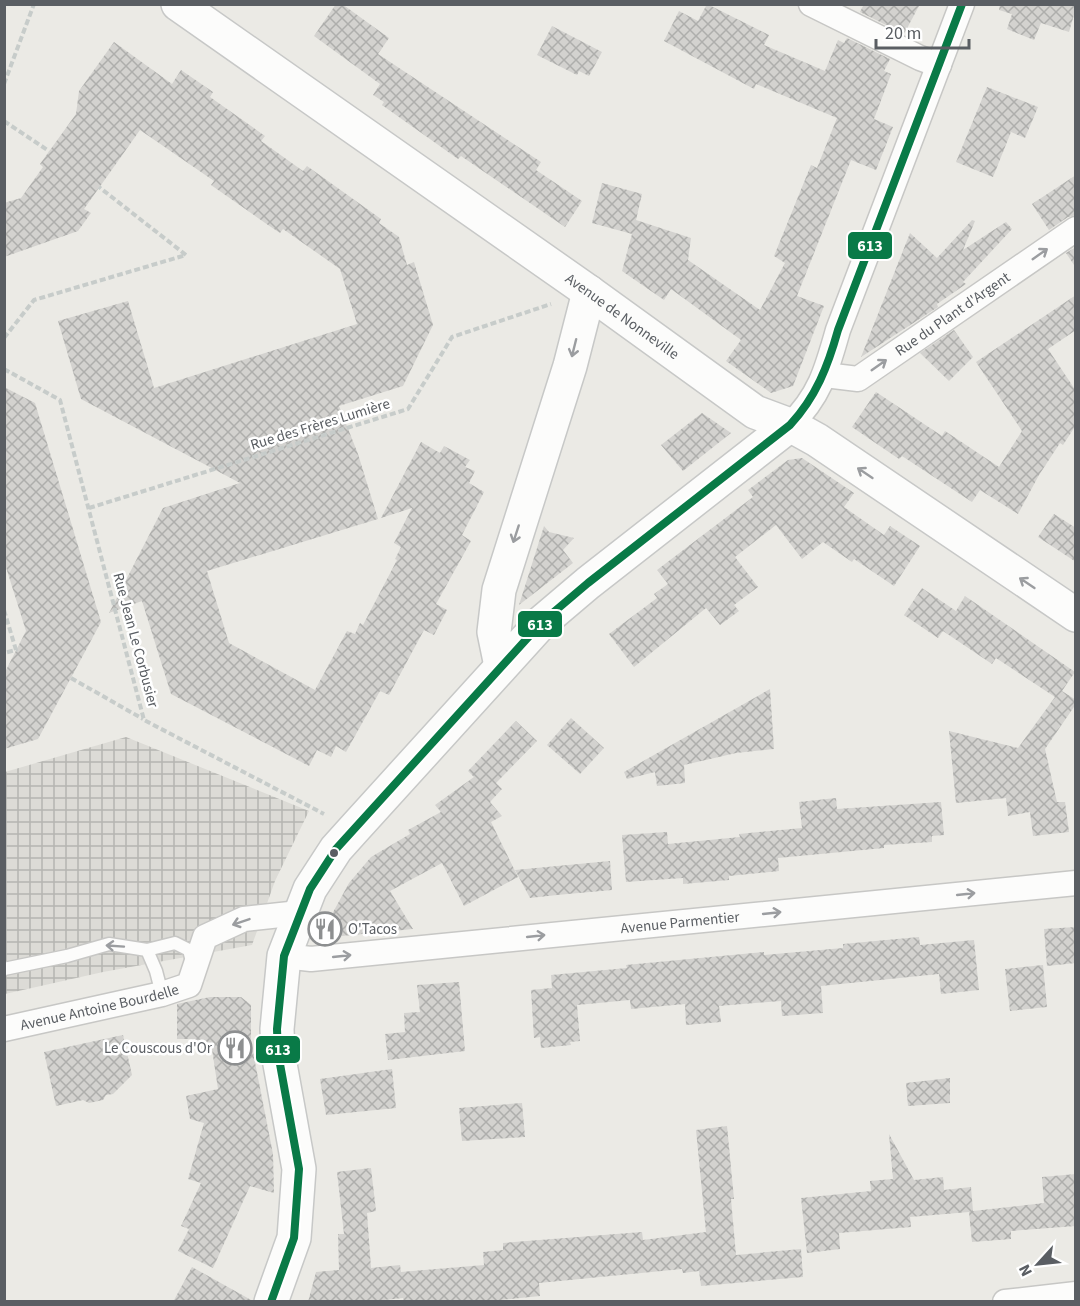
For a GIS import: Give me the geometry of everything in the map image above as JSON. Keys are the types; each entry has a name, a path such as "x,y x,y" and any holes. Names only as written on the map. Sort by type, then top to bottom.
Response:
{"street":[{"name":"Avenue de Nonneville","path":"178,4 755,411 790,425 817,440 1076,615"},
{"path":"812,4 920,58 939,64"},
{"path":"271,1302 294,1238 299,1169 278,1053 277,1029 284,956 310,889 336,849 542,622 806,410 825,375 838,330 962,4"},
{"name":"Rue du Plant d'Argent","path":"825,375 858,379 1076,229"},
{"path":"501,666 494,632 499,590 570,366 589,292"},
{"name":"Avenue Parmentier","path":"284,956 310,959 1076,883"},
{"name":"Avenue Antoine Bourdelle","path":"4,1029 189,986 206,937 244,919 299,913"},
{"path":"1005,1302 1076,1294"}],"lane":[{"path":"4,969 67,956 109,944 147,950 175,944 189,950 195,969"},
{"path":"147,950 162,994"}],"path":[{"path":"4,84 34,4"},
{"path":"4,121 49,151"},
{"path":"4,338 34,300 186,255 99,187"},
{"name":"Rue des Frères Lumière","path":"89,508 408,409 452,337 589,292"},
{"name":"Rue Jean Le Corbusier","path":"4,369 60,400 144,720 354,829"},
{"path":"4,610 16,650 4,653"},
{"path":"70,678 144,720"}],"shaded area":[{"path":"126,737 309,811 275,881 252,945 103,972 5,994 5,772"}],"building":[{"path":"336,4 342,4 389,38 378,54 541,162 536,170 582,201 565,227 461,156 458,159 382,105 384,102 373,95 380,84 314,36"},
{"path":"707,4 769,35 764,45 825,71 838,40 844,43 847,38 890,59 884,71 891,74 874,119 893,127 876,170 851,160 797,296 824,306 793,386 771,393 726,361 741,340 671,289 664,300 622,271 632,234 592,223 602,183 642,194 636,220 691,238 688,260 760,310 785,263 774,256 811,165 817,168 837,118 756,84 754,89 664,41 679,11 698,21"},
{"path":"864,4 920,4 904,34 860,12"},
{"path":"1000,4 1076,4 1076,8 1069,32 1041,23 1034,40 1007,29 1012,14 999,10"},
{"path":"552,26 602,52 589,76 579,71 577,75 537,55"},
{"path":"114,42 172,84 181,70 213,92 210,97 265,136 261,141 303,171 307,166 381,219 379,223 399,237 407,265 414,262 433,325 403,386 339,406 358,454 378,519 207,571 229,643 315,690 347,631 355,634 360,623 363,625 397,560 395,559 401,547 394,543 412,508 381,518 421,442 440,453 444,446 470,460 465,467 475,471 469,483 484,492 462,535 471,541 436,604 447,610 434,635 424,630 389,695 380,691 346,752 336,746 331,757 317,750 309,766 171,694 142,601 109,613 163,508 240,483 81,399 58,321 128,301 154,388 357,324 340,269 283,229 280,233 268,225 211,185 214,181 140,130 84,209 91,213 78,231 4,257 4,203 21,198 43,167 40,164 76,114 79,91"},
{"path":"987,87 1038,107 1025,138 1011,132 993,177 956,162"},
{"path":"1076,175 1076,215 1068,217 1049,230 1032,204"},
{"path":"972,220 975,221 963,250 1006,222 1012,229 963,282 966,284 937,304 938,307 861,357 910,233 937,258"},
{"path":"1076,247 1076,268 1066,253"},
{"path":"1076,295 1076,330 1048,349 1076,391 1076,425 1063,445 1060,443 1039,475 1018,514 980,490 972,502 902,456 899,459 852,427 876,392 942,436 945,431 999,467 1022,431 976,362"},
{"path":"954,330 973,357 949,381 920,353"},
{"path":"4,387 35,403 101,622 38,739 4,749 4,674 26,631 4,561"},
{"path":"702,413 731,433 683,471 661,445"},
{"path":"802,458 854,493 844,507 884,535 890,526 920,546 894,586 854,559 852,562 823,542 802,559 776,525 735,557 758,587 734,605 739,611 720,625 706,608 634,667 609,634 657,598 654,594 668,584 657,570 753,497 748,490 788,460"},
{"path":"1054,514 1076,528 1076,562 1038,537"},
{"path":"544,526 549,532 574,538 563,550 573,563 519,605"},
{"path":"922,588 956,611 965,596 1075,672 1062,691 1076,700 1076,704 1045,749 1057,802 1065,802 1069,832 1033,836 1030,812 1008,816 1006,798 956,803 949,731 1018,748 1055,697 996,658 992,664 943,631 938,638 904,615"},
{"path":"770,689 774,749 736,753 684,765 685,783 657,786 655,772 627,779 624,772"},
{"path":"571,718 604,748 580,774 547,745"},
{"path":"516,721 537,741 496,783 502,789 490,802 502,816 491,822 518,877 464,906 442,863 390,891 413,929 342,936 331,916 349,883 371,857 410,834 408,830 441,812 435,805 474,777 468,771"},
{"path":"836,798 837,809 941,802 944,835 932,836 932,842 884,845 884,848 778,858 779,871 729,876 729,880 683,884 683,878 626,882 622,835 667,832 668,844 802,828 799,802"},
{"path":"610,861 612,890 530,898 515,870"},
{"path":"1076,927 1076,963 1047,966 1044,929"},
{"path":"919,937 920,945 974,940 979,990 941,994 939,974 821,986 823,1013 782,1016 781,1001 719,1006 721,1022 686,1025 685,1004 631,1009 630,1000 577,1005 580,1041 570,1042 571,1045 541,1048 540,1037 534,1038 531,990 552,988 551,975 627,968 626,965 764,952 764,955 843,948 843,944"},
{"path":"1043,965 1047,1007 1010,1011 1005,969"},
{"path":"459,982 465,1051 388,1060 385,1034 405,1032 404,1013 420,1012 417,985"},
{"path":"210,997 241,997 251,1005 251,1042 273,1154 274,1193 250,1186 213,1268 178,1251 189,1229 181,1226 201,1183 188,1179 204,1123 190,1119 186,1096 218,1089 211,1043 196,1044 195,1039 177,1039 177,1004"},
{"path":"123,1035 132,1075 113,1094 106,1095 103,1100 89,1103 83,1100 56,1106 44,1052"},
{"path":"392,1069 396,1108 326,1115 320,1079"},
{"path":"950,1078 950,1103 908,1106 906,1083"},
{"path":"522,1103 525,1137 462,1141 459,1108"},
{"path":"727,1126 734,1199 731,1199 736,1255 801,1249 803,1277 701,1286 699,1271 683,1273 682,1269 539,1283 540,1296 479,1302 404,1302 403,1298 366,1302 308,1302 316,1272 339,1270 338,1234 344,1234 337,1172 371,1168 376,1211 367,1213 371,1268 400,1265 401,1272 484,1265 483,1252 503,1250 503,1243 642,1232 643,1240 706,1232 696,1130"},
{"path":"889,1134 914,1180 943,1177 944,1190 971,1187 973,1211 1044,1203 1042,1177 1076,1174 1076,1226 1011,1231 1011,1239 972,1242 969,1212 910,1217 911,1227 839,1233 840,1249 807,1253 801,1198 871,1191 870,1181 893,1179"},
{"path":"192,1267 253,1301 253,1302 173,1302"}],"transit line":[{"name":"613","path":"271,1302 294,1238 299,1169 278,1053 277,1029 284,956 310,889 336,849 542,622 588,583 790,425 799,414 814,392 830,356 962,4"}],"place":[{"name":"O'Tacos","path":"325,929"},
{"name":"Le Couscous d'Or","path":"235,1048"}]}
